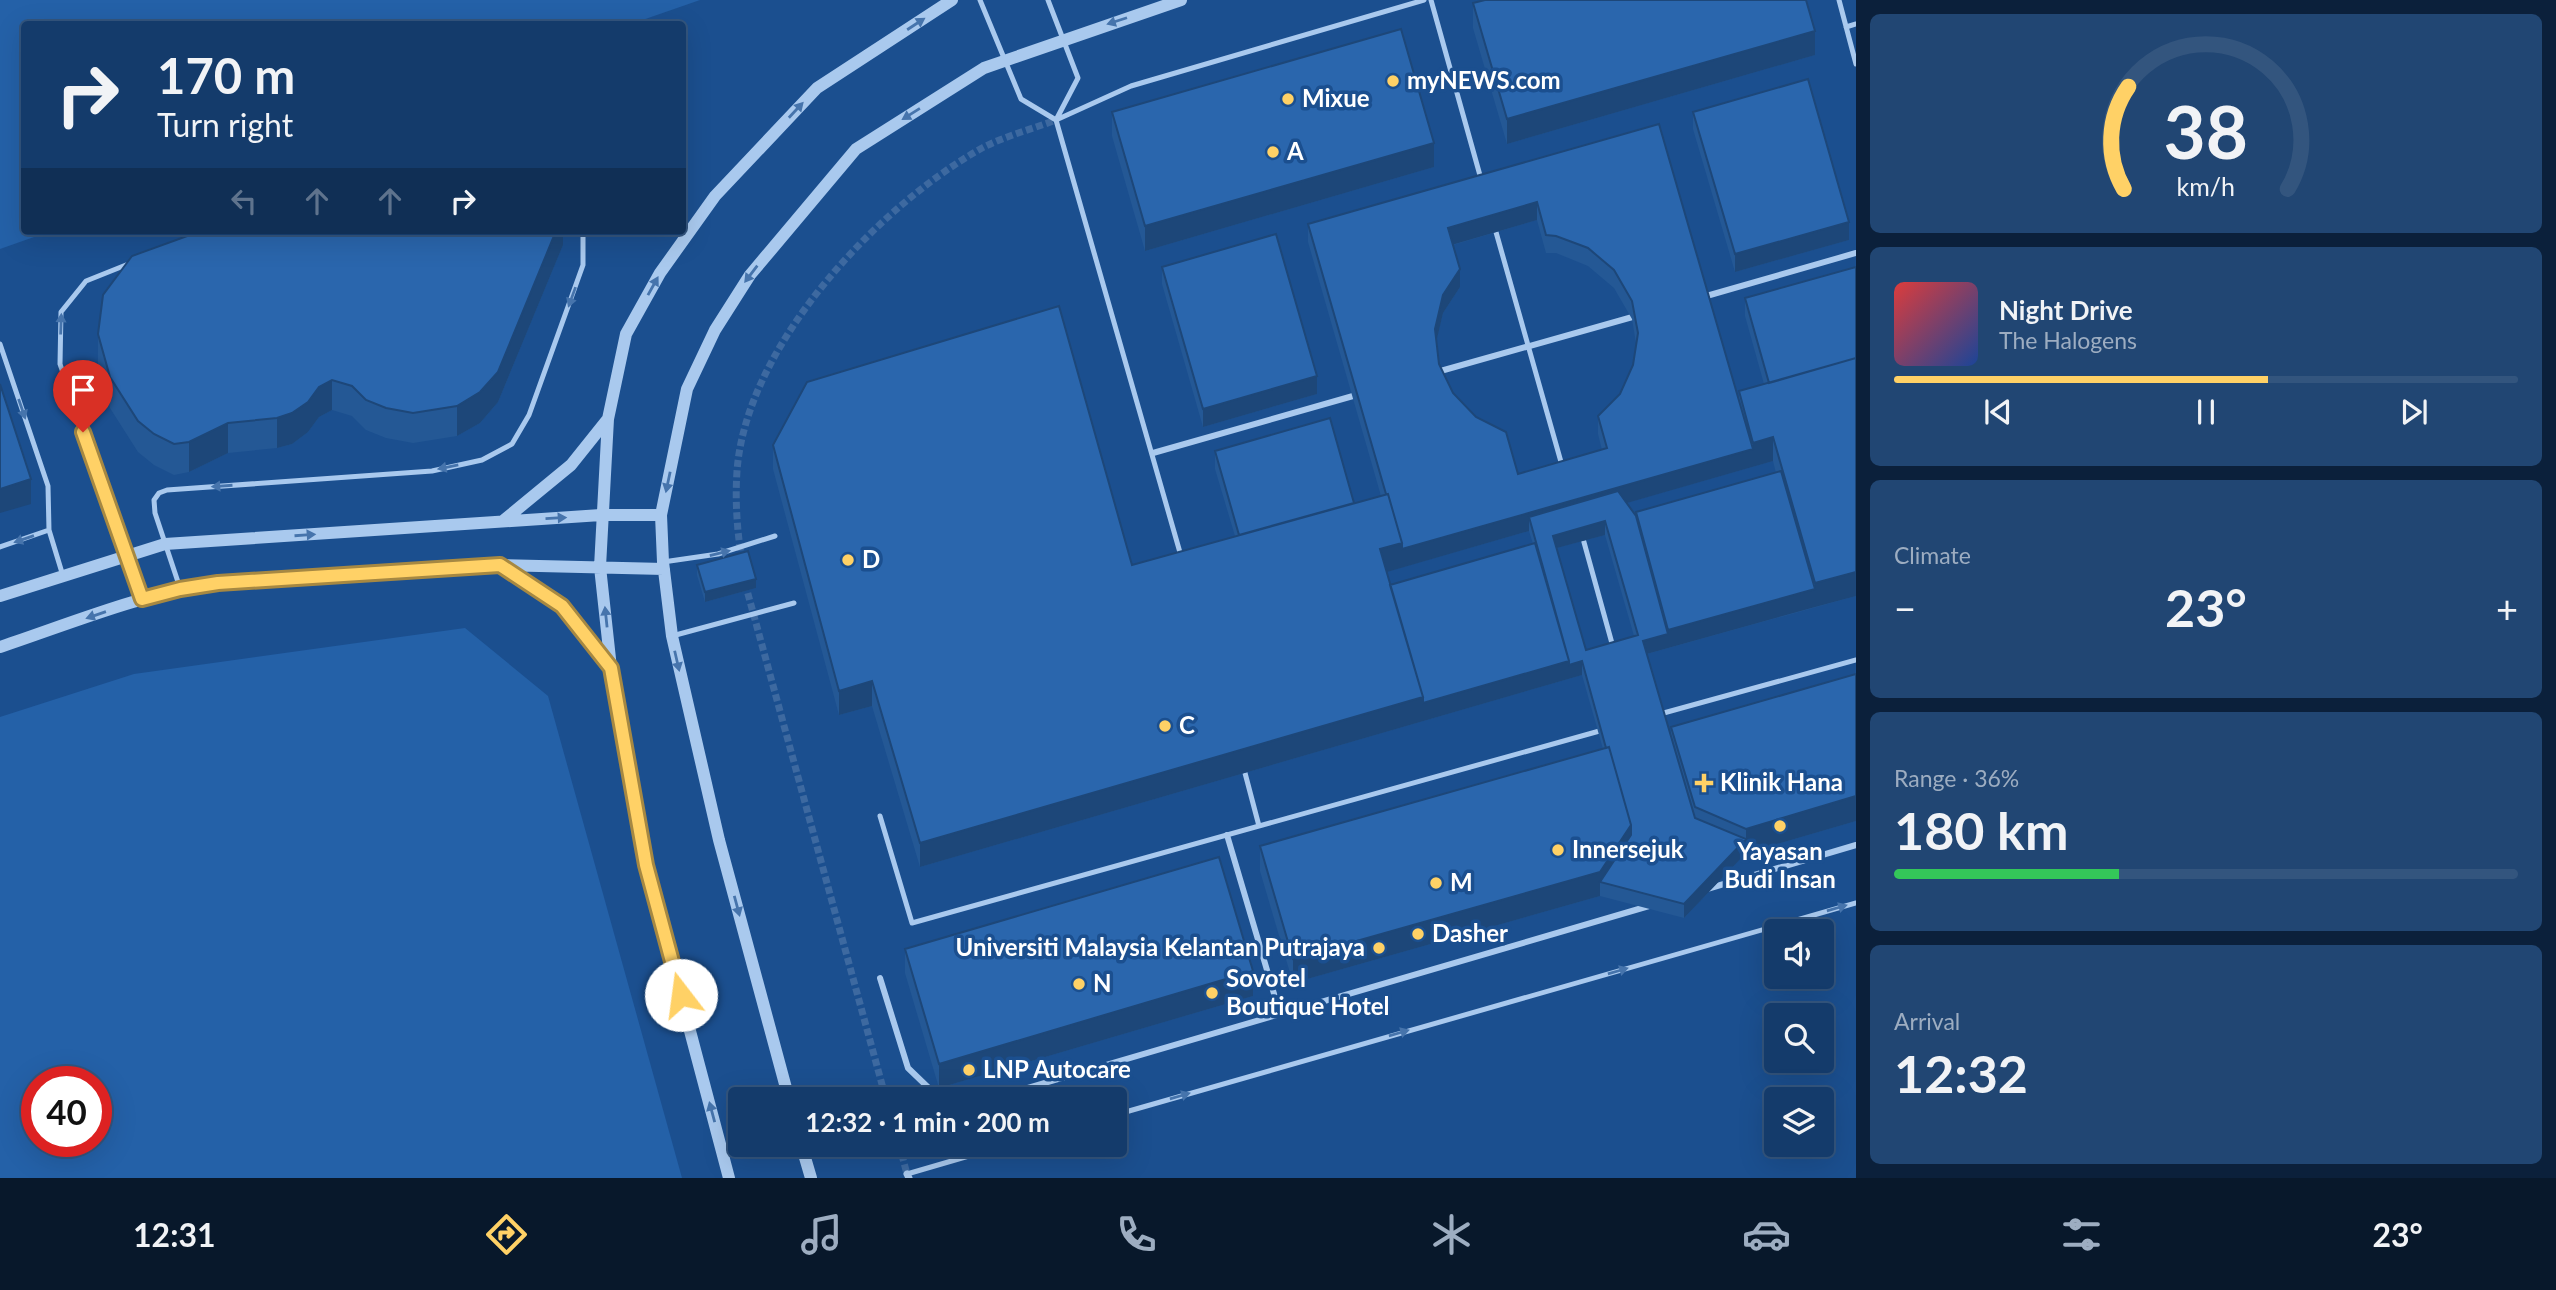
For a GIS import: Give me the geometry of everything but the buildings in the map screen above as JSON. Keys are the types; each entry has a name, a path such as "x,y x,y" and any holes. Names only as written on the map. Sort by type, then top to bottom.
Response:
{"street":[{"path":"729,1178 646,865 611,668 600,567 608,419 626,334 660,273 715,196 817,88 952,0"},
{"path":"786,1087 719,840 671,636 661,515 687,389 715,330 750,275 856,149 984,68 1181,0"},
{"path":"1694,300 1856,254"},
{"path":"1427,375 1643,314"},
{"path":"1153,453 1364,393"},
{"path":"502,521 571,465 608,419"},
{"path":"0,596 165,544 601,515 661,515"},
{"path":"0,647 142,599 218,583 500,565 664,565"},
{"path":"500,565 562,606 611,668"},
{"path":"1227,835 1280,1014"},
{"path":"1693,893 1856,845"},
{"path":"1031,1087 1654,905"},
{"path":"880,978 908,1068 927,1087"},
{"path":"805,1157 811,1178"}],"lane":[{"path":"980,0 1021,99 1056,120 1183,562"},
{"path":"1048,0 1078,78 1056,120"},
{"path":"1056,120 1131,86 1424,0"},
{"path":"1431,0 1484,188"},
{"path":"1847,0 1839,1 1856,64"},
{"path":"1846,27 1856,24"},
{"path":"1491,214 1566,478"},
{"path":"180,589 153,500 167,490 432,471 482,460 512,444 529,415 583,265 583,235"},
{"path":"135,261 86,281 61,312 60,364 142,599"},
{"path":"0,345 48,486 49,530 63,577"},
{"path":"0,547 49,530"},
{"path":"1580,530 1616,658"},
{"path":"664,565 718,554 775,536"},
{"path":"671,636 793,603"},
{"path":"1647,718 1856,660"},
{"path":"880,816 912,923 1607,729"},
{"path":"1245,773 1259,826"},
{"path":"1127,1112 1856,903"},
{"path":"908,1176 969,1157"}],"shaded area":[{"path":"0,0 700,0 640,21 21,21 21,235 40,235 0,249"},
{"path":"465,628 548,696 682,1178 0,1178 0,717 134,674"}],"tunnel":[{"path":"742,561 736,482 746,424 764,376 791,329 824,285 861,243 901,206 942,174 982,148 1056,120"},
{"path":"745,583 883,1087"},
{"path":"902,1157 907,1174"}],"place":[{"name":"myNEWS.com","path":"1393,81"},
{"name":"Mixue","path":"1288,99"},
{"name":"A","path":"1273,152"},
{"name":"D","path":"848,560"},
{"name":"C","path":"1165,726"},
{"name":"Klinik Hana","path":"1704,783"},
{"name":"Yayasan Budi Insan","path":"1780,826"},
{"name":"Innersejuk","path":"1558,850"},
{"name":"M","path":"1436,883"},
{"name":"Dasher","path":"1418,934"},
{"name":"Universiti Malaysia Kelantan Putrajaya","path":"1379,948"},
{"name":"N","path":"1079,984"},
{"name":"Sovotel Boutique Hotel","path":"1212,993"},
{"name":"LNP Autocare","path":"969,1070"}],"route":[{"path":"83,432 142,599 218,583 500,565 562,606 611,668 646,865 681,995"}]}
